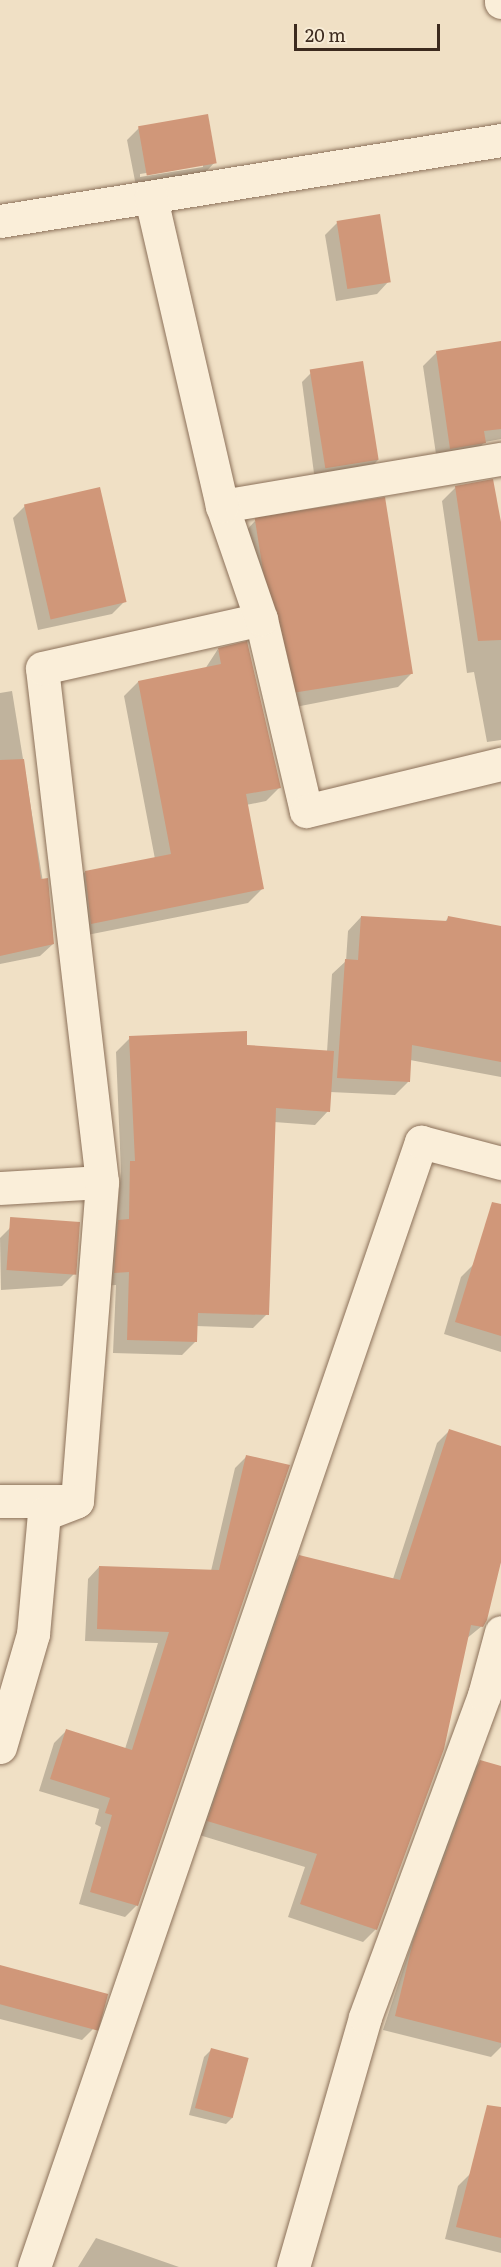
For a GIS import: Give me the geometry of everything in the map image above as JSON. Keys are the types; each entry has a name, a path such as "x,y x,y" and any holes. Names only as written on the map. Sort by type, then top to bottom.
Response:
{"street":[{"path":"442,147 501,128"},
{"path":"0,221 151,198 442,147 501,140"},
{"path":"151,198 222,506 261,619 306,811 501,764"},
{"path":"222,506 501,459"},
{"path":"77,1501 102,1182 42,668 261,619"},
{"path":"34,2267 421,1142 501,1163"},
{"path":"0,1188 102,1182"},
{"path":"0,1500 77,1501"},
{"path":"0,1748 33,1634 44,1514 77,1501"},
{"path":"293,2267 365,2017 484,1695 501,1632"}],"building":[{"path":"208,114 217,163 147,176 138,126"},
{"path":"380,214 391,282 347,289 337,221"},
{"path":"501,341 501,429 484,431 486,443 450,449 436,351"},
{"path":"363,361 379,460 325,468 310,369"},
{"path":"493,479 501,522 501,640 478,641 455,486"},
{"path":"100,487 127,602 51,620 24,505"},
{"path":"385,497 413,674 283,694 255,518"},
{"path":"247,641 281,788 246,794 264,889 91,924 85,871 171,854 138,681 221,664 218,648"},
{"path":"24,759 41,879 48,878 54,944 0,956 0,760"},
{"path":"361,916 447,921 448,916 501,926 501,1062 412,1045 410,1082 337,1078 345,959 358,960"},
{"path":"247,1031 247,1045 334,1051 330,1112 276,1108 269,1315 198,1313 197,1342 127,1340 129,1272 114,1273 118,1220 129,1219 130,1161 135,1161 129,1036"},
{"path":"492,1202 501,1204 501,1336 455,1322"},
{"path":"10,1217 80,1222 76,1275 6,1270"},
{"path":"449,1429 501,1446 501,1562 487,1620 483,1627 471,1625 444,1749 377,1930 300,1904 317,1854 207,1821 299,1555 400,1580"},
{"path":"246,1455 290,1465 138,1906 90,1892 112,1815 105,1813 110,1798 50,1779 66,1729 132,1750 169,1632 97,1629 99,1566 219,1570"},
{"path":"480,1760 501,1766 501,2043 395,2016 413,1942"},
{"path":"0,1965 108,1994 98,2031 0,2004"},
{"path":"211,2048 249,2058 233,2118 195,2108"},
{"path":"487,2105 501,2107 501,2238 456,2227"}]}
